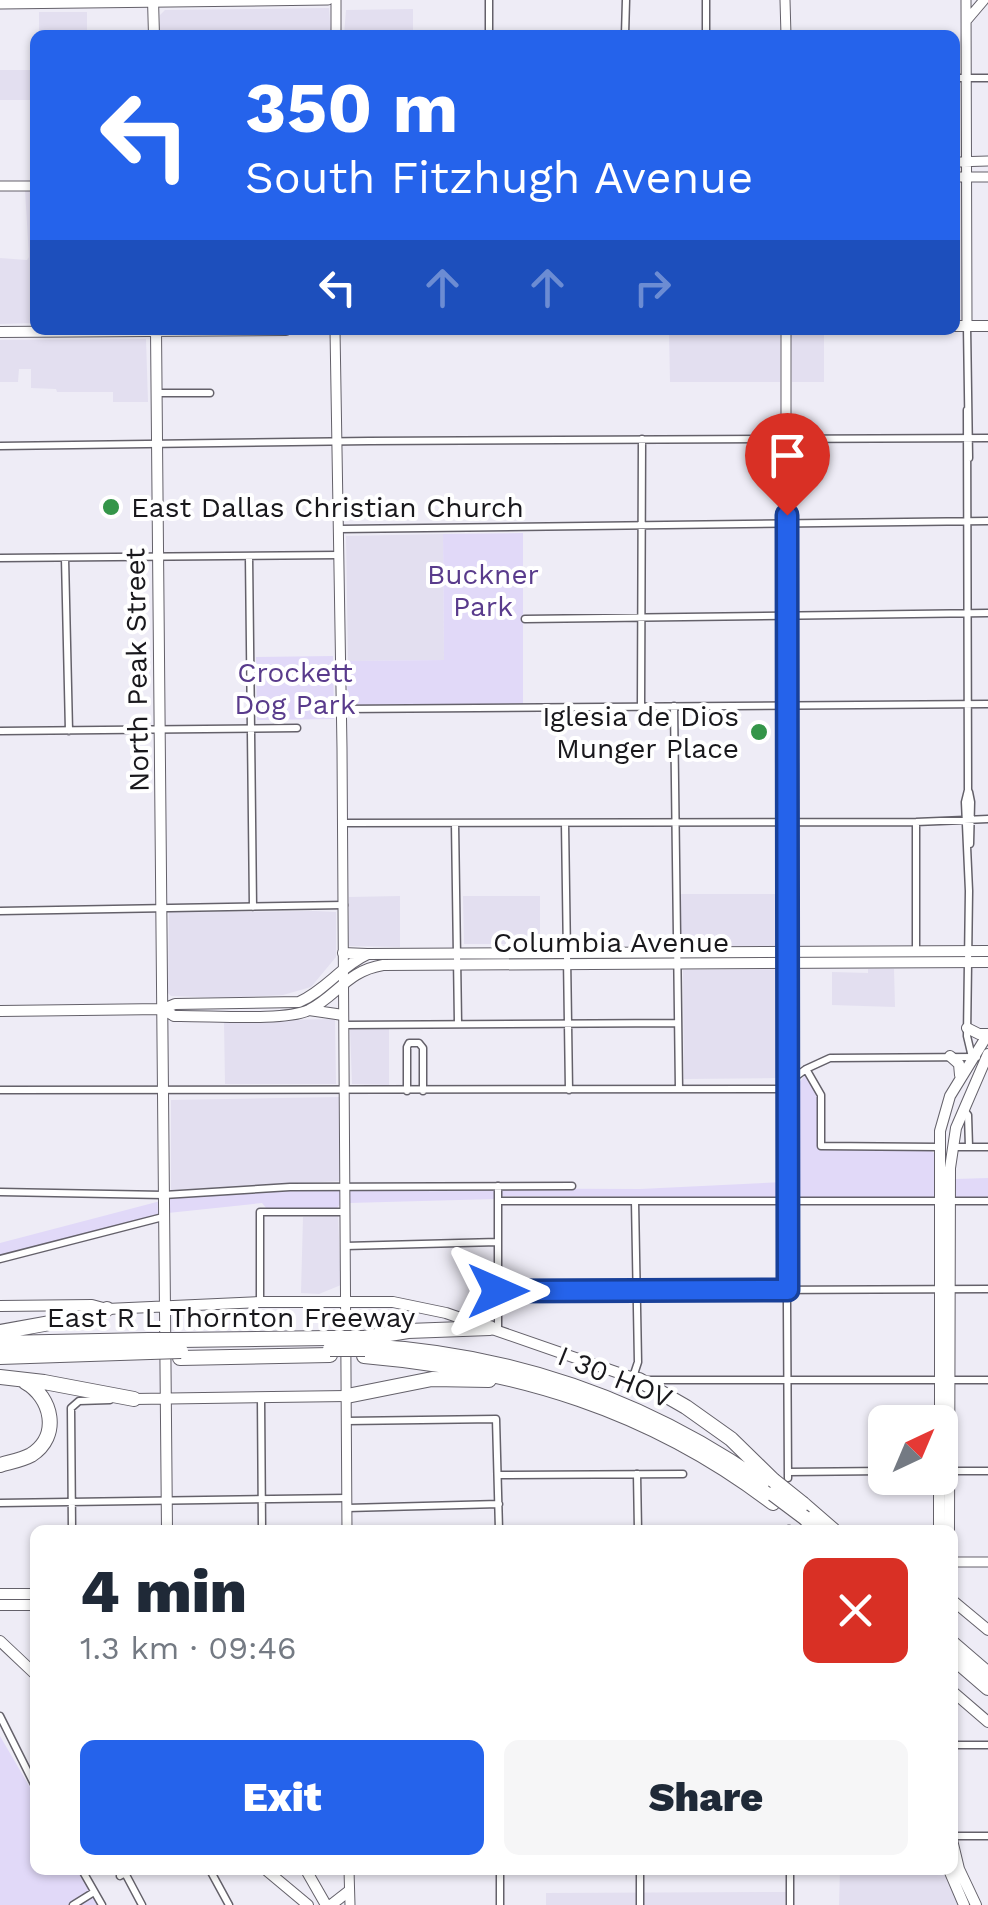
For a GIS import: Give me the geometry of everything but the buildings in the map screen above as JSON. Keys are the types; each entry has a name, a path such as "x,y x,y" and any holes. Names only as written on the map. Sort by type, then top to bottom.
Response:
{"highway":[{"path":"0,1465 33,1453 48,1432 50,1417 45,1399 20,1379 2,1354 107,1309"},
{"path":"364,1347 408,1330 494,1329"},
{"name":"East R L Thornton Freeway","path":"2,1354 448,1346 575,1377 672,1418 778,1486 804,1524"},
{"name":"East R L Thornton Freeway","path":"364,1347 564,1392 674,1439 725,1469 778,1486 804,1524"},
{"name":"East R L Thornton Freeway","path":"2,1354 150,1350"},
{"path":"347,1396 448,1378 564,1392"},
{"path":"20,1379 134,1398"},
{"path":"636,1379 718,1429 778,1486"},
{"path":"958,1655 987,1667"},
{"path":"958,1656 988,1688"}],"main road":[{"path":"153,2 154,30"},
{"path":"961,326 988,326"},
{"path":"0,332 30,332"},
{"name":"North Peak Street","path":"156,335 167,1525"},
{"name":"Columbia Avenue","path":"270,1009 308,998 342,968 368,954 566,960 968,957 988,951"},
{"path":"343,952 368,954"},
{"name":"Columbia Avenue","path":"862,957 916,952 988,962"},
{"name":"Columbia Avenue","path":"308,1010 360,972 383,965 456,959"},
{"path":"0,1011 163,1010 174,1016 270,1009 308,1010 343,1020"},
{"path":"967,1028 988,1034"},
{"path":"944,1405 943,1201 938,1146 943,1117 960,1076 988,1034"},
{"path":"943,1201 956,1128 988,1053"},
{"path":"950,1056 959,1064 960,1076"},
{"path":"956,1128 954,1118 971,1074 972,1056"},
{"name":"East R L Thornton Freeway","path":"0,1306 92,1305 107,1309 346,1300 414,1306 494,1329 636,1379"},
{"path":"942,1405 945,1380"},
{"path":"134,1398 347,1396"},
{"path":"939,1525 941,1495"},
{"path":"945,1495 948,1525"},
{"path":"0,1594 30,1594"},
{"path":"0,1606 30,1605"},
{"path":"958,1605 988,1630"},
{"path":"0,1643 30,1670"},
{"path":"958,1695 988,1722"},
{"path":"958,1865 976,1905"},
{"path":"272,1875 308,1905"},
{"path":"309,1875 328,1905 349,1890"},
{"path":"951,1875 964,1905"}],"street":[{"path":"0,4 328,0"},
{"path":"336,0 336,30"},
{"path":"489,0 489,30"},
{"path":"625,30 626,0"},
{"path":"706,0 706,30"},
{"path":"786,0 786,30"},
{"path":"966,0 960,78 967,162 961,326 967,410 967,1028 972,1056"},
{"path":"966,22 984,0"},
{"path":"960,78 988,78"},
{"path":"960,162 988,161"},
{"path":"960,177 988,177"},
{"path":"0,186 30,186"},
{"path":"335,335 344,906 347,1525"},
{"path":"786,335 788,1381 778,1486 868,1474"},
{"path":"156,393 210,393"},
{"path":"0,446 988,438"},
{"path":"641,706 642,440"},
{"path":"340,529 988,520"},
{"path":"248,556 252,906"},
{"path":"0,558 340,556"},
{"path":"65,558 70,731"},
{"path":"525,618 988,613"},
{"path":"342,708 988,704"},
{"path":"674,706 678,1089"},
{"path":"0,732 297,728"},
{"path":"342,823 988,819"},
{"path":"916,822 916,952"},
{"path":"455,823 458,1022"},
{"path":"564,823 569,1090"},
{"path":"0,910 344,906"},
{"path":"343,1020 678,1024"},
{"path":"406,1090 407,1047 409,1043 419,1043 423,1048 423,1091"},
{"path":"0,1090 779,1089 806,1069 840,1056 988,1053"},
{"path":"806,1069 821,1095 822,1146 938,1146"},
{"path":"964,1109 968,1115 969,1147"},
{"path":"953,1147 988,1147"},
{"path":"0,1192 164,1195 344,1186 572,1186"},
{"path":"494,1329 498,1186"},
{"path":"498,1202 988,1200"},
{"path":"635,1201 636,1379 988,1380"},
{"path":"260,1302 260,1212 345,1212"},
{"path":"0,1259 164,1217"},
{"path":"345,1246 498,1242"},
{"path":"498,1291 988,1289"},
{"path":"72,1525 72,1408 80,1402 134,1398"},
{"path":"262,1398 262,1525"},
{"path":"346,1421 496,1419 500,1525"},
{"path":"958,1472 988,1471"},
{"path":"637,1474 638,1525"},
{"path":"499,1475 683,1474"},
{"path":"0,1503 262,1499 499,1504"},
{"path":"958,1562 988,1562"},
{"path":"0,1716 4,1734 30,1778"},
{"path":"958,1745 988,1745"},
{"path":"958,1838 988,1836"},
{"path":"85,1875 102,1905"},
{"path":"126,1875 142,1905"},
{"path":"213,1875 230,1905"},
{"path":"349,1875 350,1905"},
{"path":"500,1875 500,1905"},
{"path":"640,1875 640,1905"},
{"path":"790,1875 790,1905"},
{"path":"73,1905 94,1892"}],"shaded area":[{"path":"329,8 331,30 160,30 160,15 165,10"},
{"path":"413,9 413,30 344,30 346,10"},
{"path":"39,12 87,12 87,30 39,30"},
{"path":"0,70 30,70 30,100 0,100"},
{"path":"25,190 30,190 30,323 0,324 0,258 29,257"},
{"path":"669,335 780,335 780,382 670,382"},
{"path":"791,335 824,335 824,382 792,382"},
{"path":"146,339 148,402 113,402 113,392 31,388 31,369 19,369 18,382 0,382 0,340"},
{"path":"443,534 444,660 348,661 346,536"},
{"path":"679,894 780,894 781,946 680,947"},
{"path":"400,896 400,947 348,946 349,897"},
{"path":"463,896 540,896 540,944 464,944"},
{"path":"169,912 336,912 336,957 311,987 283,995 228,998 168,993"},
{"path":"781,969 782,1078 684,1079 683,970"},
{"path":"868,969 894,969 895,1007 832,1005 832,972 868,973"},
{"path":"335,1019 336,1084 225,1084 224,1021"},
{"path":"389,1027 389,1085 352,1084 350,1028"},
{"path":"339,1097 340,1181 171,1190 171,1100"},
{"path":"338,1216 341,1285 319,1294 301,1293 303,1217"},
{"path":"840,1875 946,1875 960,1905 839,1905"},
{"path":"786,1892 785,1905 546,1905 546,1893"}],"green space":[{"name":"Buckner Park","path":"523,533 523,704 347,705 348,661 444,660 443,534"},
{"name":"Crockett Dog Park","path":"333,656 334,719 257,720 256,657"},
{"path":"805,1075 819,1097 820,1149 929,1149 934,1153 934,1193 954,1193 955,1179 988,1178 988,1197 794,1199 789,1193 784,1198 496,1196 267,1209 262,1203 160,1211 158,1216 0,1256 0,1243 172,1198 269,1191 349,1193 353,1188 640,1189 784,1182 785,1188 790,1185 790,1095"},
{"path":"0,1736 30,1787 30,1875 81,1875 98,1905 0,1905"}],"place":[{"name":"East Dallas Christian Church","path":"111,507"},
{"name":"Iglesia de Dios Munger Place","path":"759,732"}],"route":[{"path":"498,1291 788,1290 787,515"}]}
